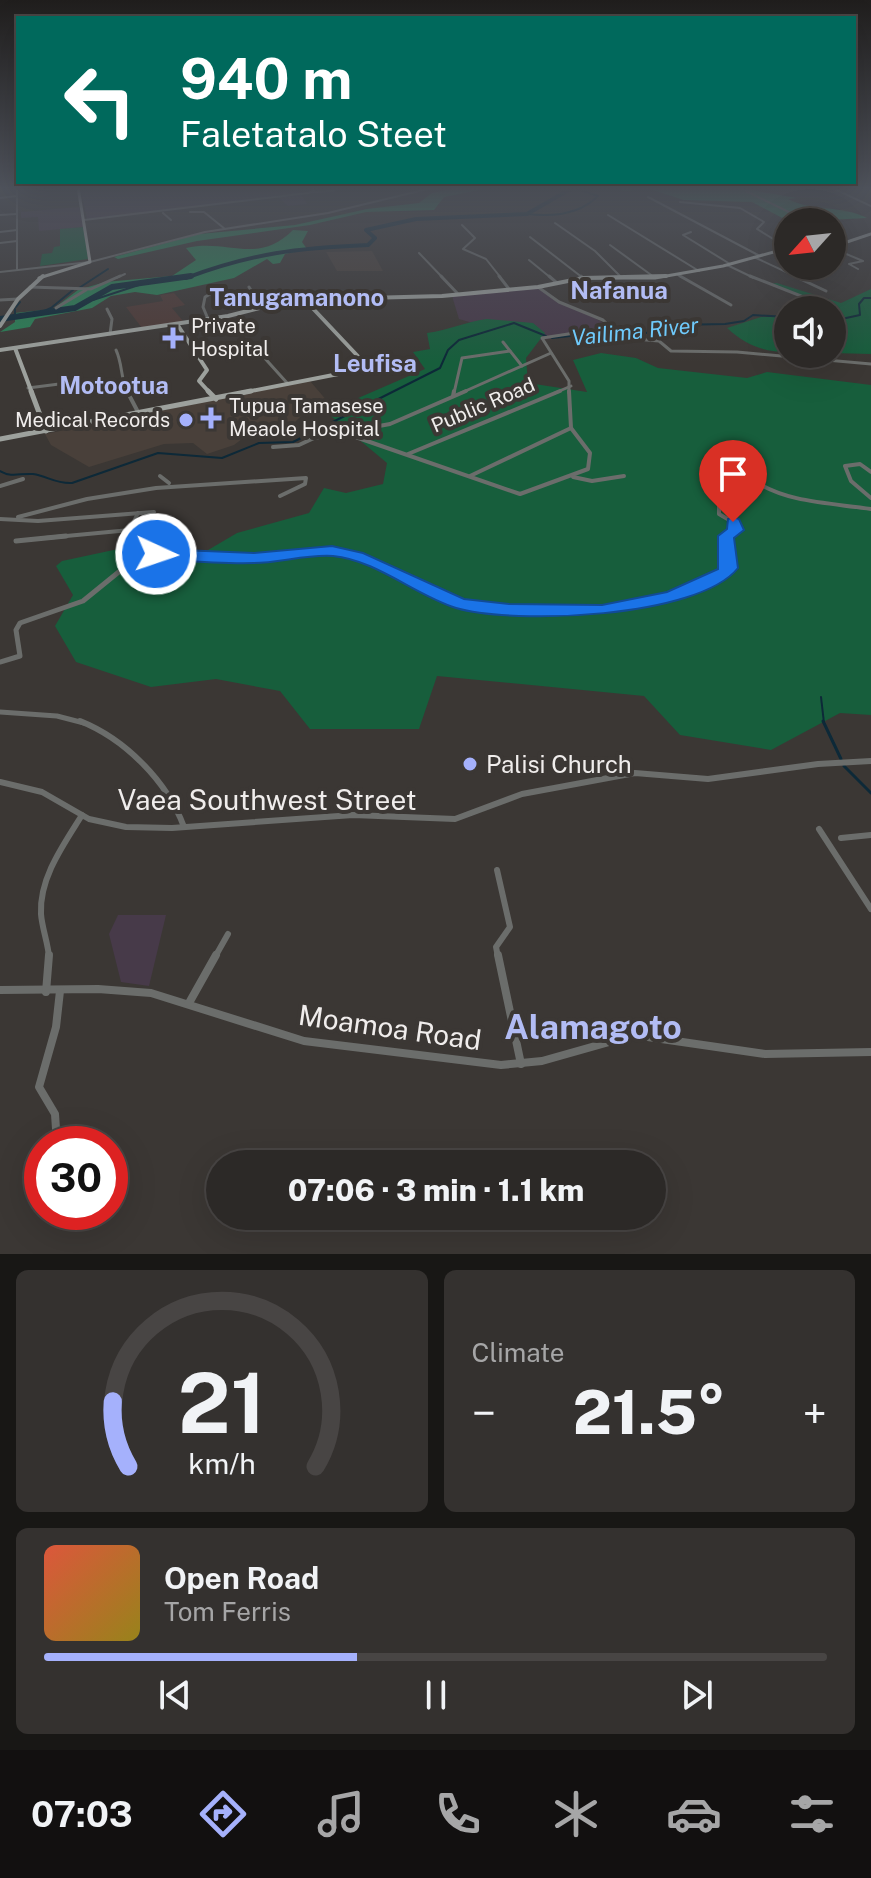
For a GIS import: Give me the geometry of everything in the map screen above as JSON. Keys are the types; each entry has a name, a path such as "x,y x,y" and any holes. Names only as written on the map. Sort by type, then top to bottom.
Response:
{"main road":[{"path":"0,326 29,287 53,271 90,262 88,246"},
{"path":"0,350 208,319 260,305 304,299 458,294 538,287 583,278 655,278 729,265 774,251"},
{"path":"0,439 369,368 304,299"},
{"path":"177,324 207,370 199,381 216,399"},
{"path":"15,348 46,431"}],"street":[{"path":"16,269 17,246"},
{"path":"0,272 90,262 157,246"},
{"path":"467,246 463,249 486,259 509,289"},
{"path":"541,246 583,278"},
{"path":"587,246 621,277"},
{"path":"611,246 655,278"},
{"path":"658,246 699,271"},
{"path":"699,246 729,265 796,296"},
{"path":"736,246 826,291"},
{"path":"419,253 458,294"},
{"path":"846,253 863,261 849,264 858,269"},
{"path":"529,260 557,283"},
{"path":"16,269 48,268 53,271"},
{"path":"56,308 125,274"},
{"path":"678,275 731,305"},
{"path":"29,287 91,289"},
{"path":"249,287 260,305"},
{"path":"538,287 559,302 582,309 614,327 622,338 659,341 676,352 737,352 871,364"},
{"path":"208,319 203,307 205,297 212,293"},
{"path":"0,300 18,299"},
{"path":"107,309 112,319 110,334"},
{"name":"Public Road","path":"341,432 520,494 572,477 588,469 590,453 571,428 571,386 542,338 614,327"},
{"path":"503,342 522,366"},
{"path":"116,350 123,365 121,379 139,414"},
{"name":"Public Road","path":"453,397 462,358 510,351"},
{"name":"Public Road","path":"273,447 299,445 341,432 390,424 551,353"},
{"path":"261,354 288,384"},
{"path":"28,388 67,383"},
{"name":"Public Road","path":"407,454 571,386"},
{"path":"469,476 571,428"},
{"path":"0,662 20,656 16,630 20,623 88,598 131,562 156,554 254,558 332,551 358,557 460,603 499,609 602,610 672,596 730,568 725,542 726,536 736,530 736,524 719,514 719,503 728,492 727,488 704,461 754,467 753,480 772,492 871,509"},
{"path":"871,472 860,464 845,466 851,481 871,498"},
{"path":"160,476 170,484"},
{"name":"Public Road","path":"572,477 592,481 624,476"},
{"path":"0,519 18,517 79,499 170,484 306,478 305,484 280,496"},
{"path":"0,486 23,479"},
{"path":"18,517 38,521 154,512"},
{"path":"16,541 130,530 138,513"},
{"path":"0,712 64,717 93,728 150,770 178,811 184,827"},
{"name":"Vaea Southwest Street","path":"0,782 42,792 82,815 126,827 184,827 353,815 455,819 522,794 635,773 708,779 818,764 871,761"},
{"path":"46,992 49,954 41,912 44,893 54,861 82,815"},
{"path":"819,829 871,909"},
{"path":"841,838 871,835"},
{"path":"497,870 510,927 496,947 521,1064"},
{"path":"189,1003 228,934"},
{"name":"Moamoa Road","path":"0,990 151,993 304,1041 501,1065 521,1064 634,1035 765,1054 811,1056 871,1052"},
{"path":"56,1126 56,1110 39,1087 56,1027 60,991"}],"shaded area":[{"path":"372,251 383,271 337,271 326,252"},
{"path":"537,287 560,303 579,309 614,329 535,341 459,319 452,296"},
{"path":"174,293 185,305 172,308 183,321 142,328 126,307 163,301 160,295"},
{"name":"Tupua Tamasese Meaole Hospital","path":"310,381 328,402 305,412 291,426 242,439 207,454 193,443 164,444 89,467 51,445 45,434"},
{"path":"118,915 166,915 149,986 121,982 109,934"}],"green space":[{"path":"86,246 88,259 40,266 42,254 52,253 54,247"},
{"path":"156,246 177,246 118,259 114,257"},
{"path":"305,246 307,249 285,254 280,263 273,264 267,259 234,278 157,295 135,292 111,296 92,308 35,319 30,327 0,332 15,322 15,313 53,309 78,290 105,282 172,276 196,260 186,248"},
{"path":"777,283 819,296 798,296 769,284"},
{"path":"871,289 871,354 846,353 846,301"},
{"path":"761,317 774,317 774,351 755,346 727,328"},
{"path":"487,319 533,323 545,333 526,358 528,383 587,392 573,360 601,353 636,358 658,368 747,378 767,372 871,385 871,715 840,713 771,750 680,735 644,696 437,676 419,729 310,729 280,691 216,679 151,687 76,662 55,626 73,595 56,566 62,561 151,542 152,550 203,553 237,533 309,513 324,488 346,493 383,484 387,463 326,412 425,369 413,352 430,349 427,333"}],"waterway":[{"path":"186,278 276,253 360,246"},
{"path":"79,288 108,269"},
{"path":"0,319 75,308 112,287 191,276"},
{"path":"93,300 148,282"},
{"path":"33,316 51,308 73,290"},
{"name":"Vailima River","path":"846,318 860,315 859,304 864,298 871,298"},
{"path":"16,307 20,302"},
{"path":"15,309 15,317"},
{"name":"Vailima River","path":"552,338 606,332 655,333 672,325 725,324 744,321 753,315 774,316"},
{"name":"Vailima River","path":"0,471 12,475 33,474 72,483 158,453 222,458 259,443 293,442 440,368 448,350 459,340 514,323 546,336"},
{"path":"821,697 824,723"},
{"path":"823,721 841,759"},
{"path":"844,766 871,793"}],"place":[{"name":"Private Hospital","path":"173,338"},
{"name":"Tupua Tamasese Meaole Hospital","path":"211,418"},
{"name":"Medical Records","path":"186,420"},
{"name":"Palisi Church","path":"470,764"}],"district":[{"name":"Nafanua","path":"619,290"},
{"name":"Tanugamanono","path":"297,297"},
{"name":"Leufisa","path":"375,363"},
{"name":"Motootua","path":"114,385"},
{"name":"Alamagoto","path":"593,1027"}],"route":[{"path":"156,554 254,558 315,550 332,551 358,557 394,575 428,586 450,599 481,608 602,610 672,596 730,568 724,550 726,536 736,530 733,522"}]}
